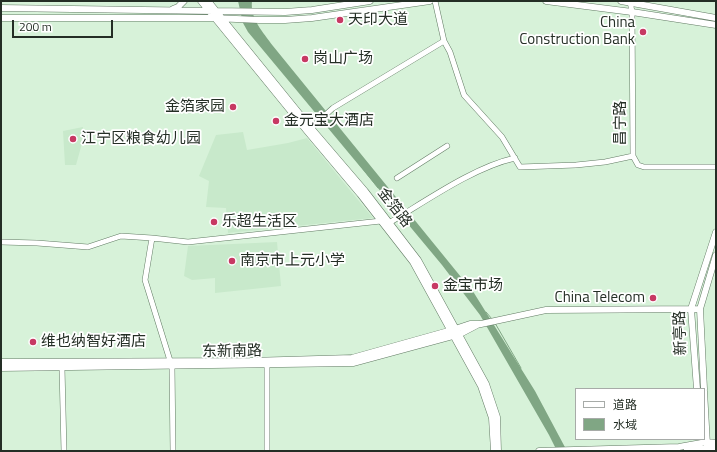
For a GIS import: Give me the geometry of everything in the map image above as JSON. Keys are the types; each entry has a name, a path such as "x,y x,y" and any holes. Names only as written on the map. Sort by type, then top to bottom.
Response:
{"main road":[{"path":"172,10 184,1"},
{"path":"201,1 211,10"},
{"path":"208,1 211,10"},
{"path":"1,8 211,10 258,12 312,10 370,1"},
{"path":"1,18 222,18 259,20 312,18 430,1"},
{"path":"546,1 716,25"},
{"path":"621,1 716,18"},
{"name":"金箔路","path":"211,10 214,18 413,262 486,384 497,417 498,451"},
{"name":"金箔路","path":"211,10 222,18 311,128 365,191 418,260 482,386 492,418 494,451"},
{"name":"新亭路","path":"697,388 691,309 716,232"},
{"name":"新亭路","path":"704,388 700,309 716,255"},
{"path":"455,332 481,324 546,310 584,311 700,309"},
{"name":"东新南路","path":"1,368 62,368 352,358 455,332"},
{"name":"东新南路","path":"1,362 267,365 353,363 455,332"},
{"path":"627,451 704,446 716,443"},
{"path":"539,451 704,446 716,448"}],"street":[{"path":"436,1 444,41 450,52 464,95 502,137 520,167 576,165 604,162 633,156"},
{"name":"昌宁路","path":"630,2 632,12 633,156 638,165 644,167 716,167"},
{"path":"311,128 333,108 444,41"},
{"path":"397,178 447,146"},
{"path":"389,223 470,175 505,160 515,158"},
{"path":"1,242 88,247 121,236 188,242 381,221"},
{"path":"152,238 145,280 171,364 173,451"},
{"path":"267,365 267,451"},
{"path":"62,368 64,451"}],"shaded area":[{"name":"江宁区粮食幼儿园","path":"83,127 81,147 76,165 65,165 63,131"},
{"path":"243,132 247,150 307,138 373,218 228,233 226,208 206,207 209,181 199,176 216,135"},
{"name":"南京市上元小学","path":"277,242 281,286 215,293 215,278 192,280 184,276 188,246"}],"water":[{"path":"238,1 252,1 255,19 273,46 474,293 535,391 567,451 557,451 480,315 442,265 248,32 243,23"}],"waterway":[{"path":"359,164 378,188"},
{"path":"486,312 492,319"},
{"path":"495,323 521,368"}],"place":[{"name":"天印大道","path":"340,20"},
{"name":"China Construction Bank","path":"643,32"},
{"name":"岗山广场","path":"305,59"},
{"name":"金箔家园","path":"233,107"},
{"name":"金元宝大酒店","path":"276,121"},
{"name":"江宁区粮食幼儿园","path":"73,139"},
{"name":"乐超生活区","path":"214,222"},
{"name":"南京市上元小学","path":"232,261"},
{"name":"金宝市场","path":"435,286"},
{"name":"China Telecom","path":"653,298"},
{"name":"维也纳智好酒店","path":"33,342"}]}
